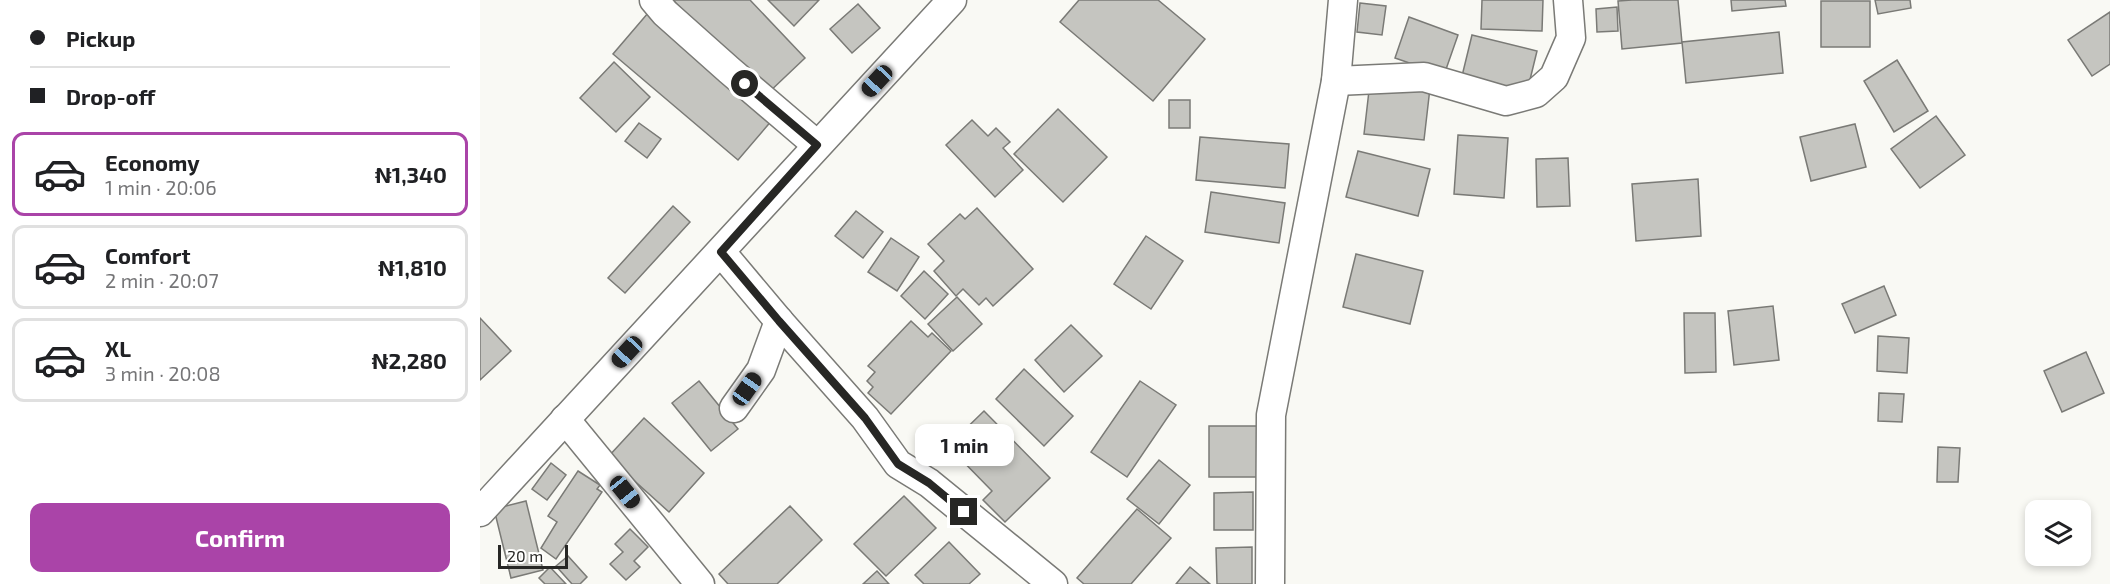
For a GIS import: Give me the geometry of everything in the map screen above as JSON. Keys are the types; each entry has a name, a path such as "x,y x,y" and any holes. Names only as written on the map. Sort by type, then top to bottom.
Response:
{"street":[{"path":"654,0 665,13 729,70 817,145"},
{"path":"480,512 952,0"},
{"path":"1270,584 1271,415 1336,81 1343,0"},
{"path":"1336,81 1424,77 1506,101 1536,93 1554,77 1571,38 1568,0"},
{"path":"721,252 865,418 898,464 929,483 1053,584"},
{"path":"734,408 761,370 779,321"},
{"path":"565,419 700,584"}],"building":[{"path":"673,0 750,0 805,58 765,96"},
{"path":"768,0 819,0 794,26"},
{"path":"1079,0 1158,0 1205,39 1153,101 1060,22"},
{"path":"1482,0 1543,0 1542,31 1481,29"},
{"path":"1678,0 1682,43 1622,49 1618,1"},
{"path":"1731,0 1785,0 1786,6 1732,11"},
{"path":"1875,0 1910,0 1911,8 1878,14"},
{"path":"1821,1 1870,1 1870,47 1821,47"},
{"path":"1360,3 1386,6 1382,35 1357,32"},
{"path":"858,4 880,28 852,53 830,29"},
{"path":"1617,7 1618,31 1597,32 1596,9"},
{"path":"2110,12 2110,64 2092,76 2068,40"},
{"path":"648,13 773,119 738,160 613,54"},
{"path":"1409,17 1458,35 1444,75 1395,58"},
{"path":"1779,32 1783,73 1686,83 1682,42"},
{"path":"1472,35 1537,51 1527,92 1462,76"},
{"path":"1897,60 1928,111 1894,132 1864,81"},
{"path":"614,62 650,97 616,132 580,98"},
{"path":"1370,82 1430,88 1424,140 1364,134"},
{"path":"1169,100 1190,100 1190,128 1169,128"},
{"path":"1058,109 1107,157 1063,202 1014,154"},
{"path":"1936,116 1965,155 1920,188 1891,149"},
{"path":"972,120 988,136 996,128 1010,142 1003,148 1023,170 995,197 946,145"},
{"path":"639,123 661,139 647,158 625,141"},
{"path":"1855,124 1866,167 1811,181 1800,137"},
{"path":"1458,135 1508,138 1504,198 1454,194"},
{"path":"1200,137 1289,144 1285,188 1196,180"},
{"path":"1358,151 1430,169 1418,216 1346,197"},
{"path":"1568,158 1570,206 1537,207 1536,159"},
{"path":"1698,179 1701,236 1636,241 1632,184"},
{"path":"1211,192 1285,203 1279,243 1205,232"},
{"path":"673,206 690,222 625,293 608,278"},
{"path":"977,208 1033,269 993,306 986,298 979,305 963,289 956,296 934,271 944,261 928,244 960,214 965,219"},
{"path":"856,211 883,232 863,258 835,236"},
{"path":"1146,236 1183,261 1151,309 1114,284"},
{"path":"891,238 919,257 897,291 868,272"},
{"path":"1356,254 1423,271 1410,324 1343,307"},
{"path":"924,271 948,294 925,319 901,296"},
{"path":"1884,286 1896,315 1855,333 1842,304"},
{"path":"957,297 982,324 953,351 928,324"},
{"path":"1773,306 1779,360 1734,365 1728,311"},
{"path":"1684,313 1715,313 1716,372 1685,373"},
{"path":"480,318 511,351 480,380"},
{"path":"911,321 928,337 932,333 951,351 891,414 868,393 873,387 867,381 875,372 868,366"},
{"path":"1071,325 1102,356 1064,392 1035,360"},
{"path":"1878,336 1909,338 1907,373 1877,371"},
{"path":"2086,352 2104,393 2062,412 2044,371"},
{"path":"1024,369 1073,416 1044,446 996,399"},
{"path":"699,381 738,429 711,451 672,403"},
{"path":"1140,381 1176,405 1127,477 1091,452"},
{"path":"1879,393 1904,394 1902,422 1878,421"},
{"path":"984,411 1050,478 1005,522 983,500 992,491 948,446"},
{"path":"644,418 704,473 669,512 608,457"},
{"path":"1209,426 1259,426 1259,477 1209,477"},
{"path":"1938,447 1960,448 1958,482 1937,482"},
{"path":"1159,460 1190,485 1159,524 1127,499"},
{"path":"551,463 566,475 547,500 532,489"},
{"path":"578,471 600,485 597,489 602,492 556,559 541,548 557,522 548,516"},
{"path":"1253,492 1253,530 1214,530 1214,493"},
{"path":"904,496 936,528 886,576 854,544"},
{"path":"526,501 543,570 511,578 494,509"},
{"path":"790,506 822,540 777,584 728,584 719,574"},
{"path":"1137,509 1171,538 1131,584 1084,584 1077,578"},
{"path":"630,529 648,547 634,561 640,567 626,580 610,564 623,552 615,544"},
{"path":"949,542 980,574 969,584 924,584 915,575"},
{"path":"1252,547 1252,584 1217,584 1216,548"},
{"path":"568,556 587,577 580,584 572,584 556,566"},
{"path":"550,567 566,584 545,584 539,578"},
{"path":"1190,567 1210,584 1176,584"},
{"path":"877,571 889,584 863,584"}],"route":[{"path":"745,84 817,145 721,252 865,418 898,464 929,483 964,512"}]}
